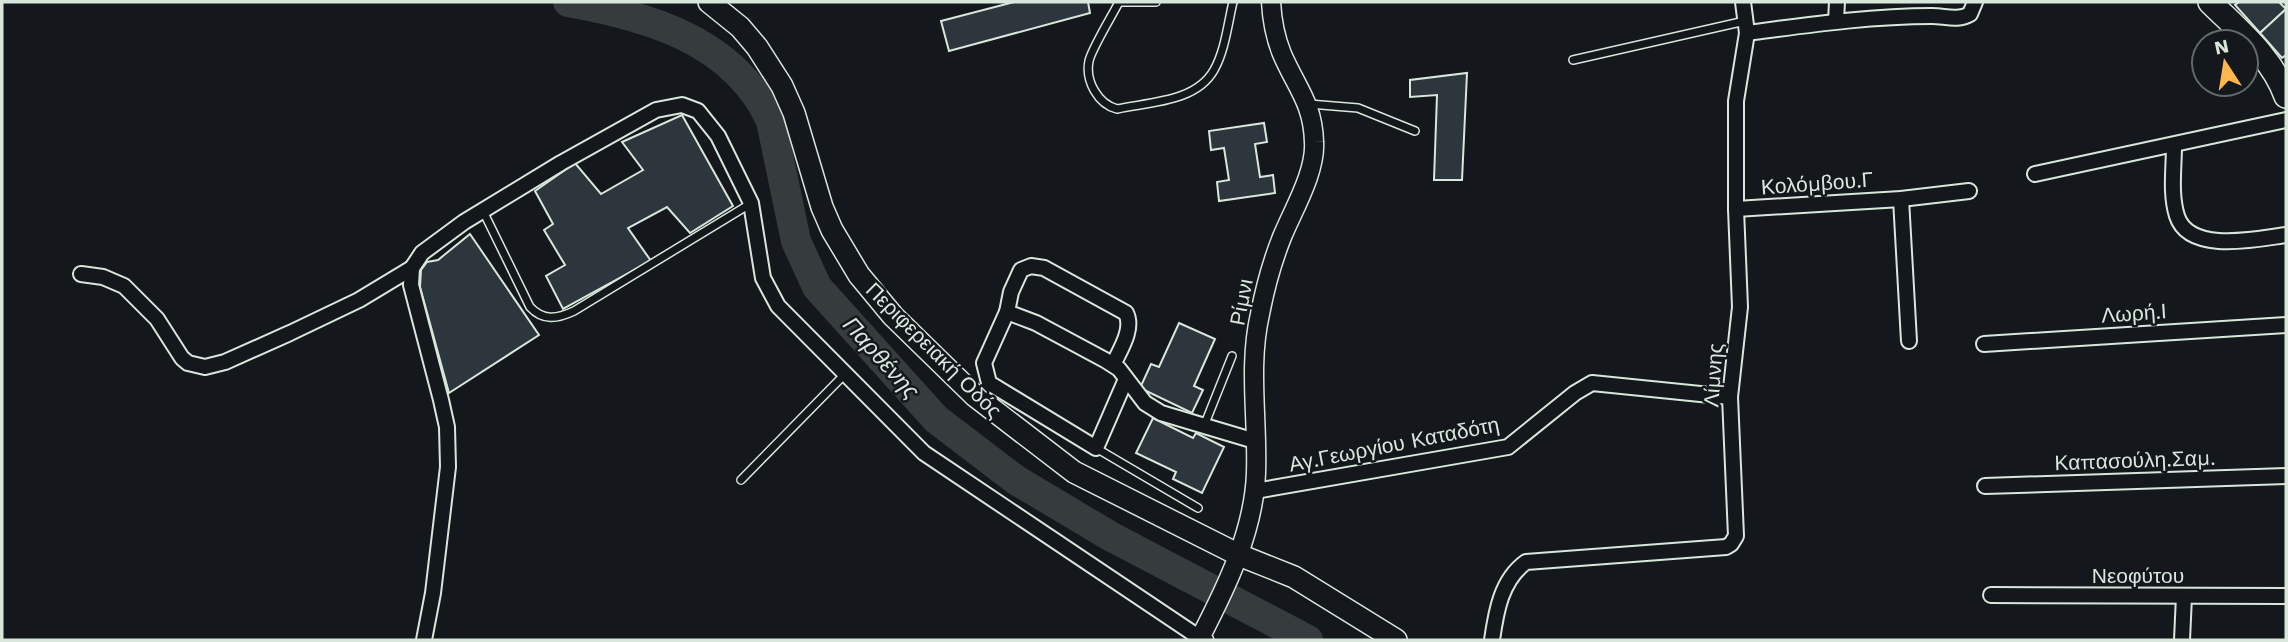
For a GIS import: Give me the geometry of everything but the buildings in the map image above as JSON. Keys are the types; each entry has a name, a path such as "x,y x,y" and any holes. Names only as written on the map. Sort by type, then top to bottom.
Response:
{"main road":[{"name":"Περιφερειακή Οδός","path":"709,2 740,27 772,66 794,113 815,185 832,230 859,275 893,316 975,396 1074,472 1239,555 1294,577 1396,640"},
{"path":"2216,4 2276,72 2286,96"}],"street":[{"name":"Ρίμνι","path":"1202,639 1239,555 1255,491 1254,402 1259,317 1280,240 1312,164 1315,144 1308,104 1282,55 1273,25 1270,2"},
{"name":"Λίμνης","path":"1492,640 1496,613 1509,578 1526,562 1706,549 1731,544 1736,536 1730,397 1740,307 1736,101 1746,27 1743,2"},
{"path":"1836,21 1837,2"},
{"path":"1746,27 1836,21 1933,9 1966,16 1975,2"},
{"path":"81,274 103,277 124,286 157,319 188,363 205,367 225,362 359,300 412,268 427,249 483,210 656,110 682,105 698,111 718,136 751,203 763,278 778,306 923,453 1202,639"},
{"path":"2035,174 2286,120"},
{"path":"2174,145 2174,200 2178,218 2185,227 2199,237 2210,240 2232,241 2286,235"},
{"name":"Κολόμβου.Γ","path":"1736,209 1901,199 1969,191"},
{"name":"Κολόμβου.Γ","path":"1901,199 1909,341"},
{"path":"1113,365 1128,331 1129,319 1126,313 1044,268 1031,266 1021,270 1011,292 1007,312 985,363 989,383 1096,448 1126,379"},
{"path":"412,268 411,285 415,308 441,400 448,443 443,515 424,640"},
{"path":"1007,312 1037,323 1113,365 1146,403 1161,413 1255,441"},
{"name":"Λωρή.Ι","path":"1984,344 2286,324"},
{"name":"Αγ.Γεωργίου Καταδότη","path":"1255,491 1508,447 1575,393 1592,383 1730,397"},
{"name":"Καπασούλη.Σαμ.","path":"1985,486 2286,476"},
{"name":"Νεοφύτου","path":"1991,595 2286,596"},
{"path":"2182,640 2184,596"}],"lane":[{"path":"1156,2 1119,2 1089,61 1091,80 1100,99 1110,107 1117,109 1177,97 1206,81 1216,67 1233,2"},
{"path":"1573,60 1746,27"},
{"path":"1308,104 1358,108 1415,131"},
{"path":"483,210 530,307 541,316 554,318 574,311 751,203"},
{"path":"1205,426 1232,356"},
{"path":"741,480 845,374"},
{"path":"1096,448 1198,508"}],"waterway":[{"name":"Παρθένης","path":"568,2 657,24 711,51 735,70 755,93 771,121 796,241 817,287 936,419 1016,480 1110,536 1308,640"}]}
